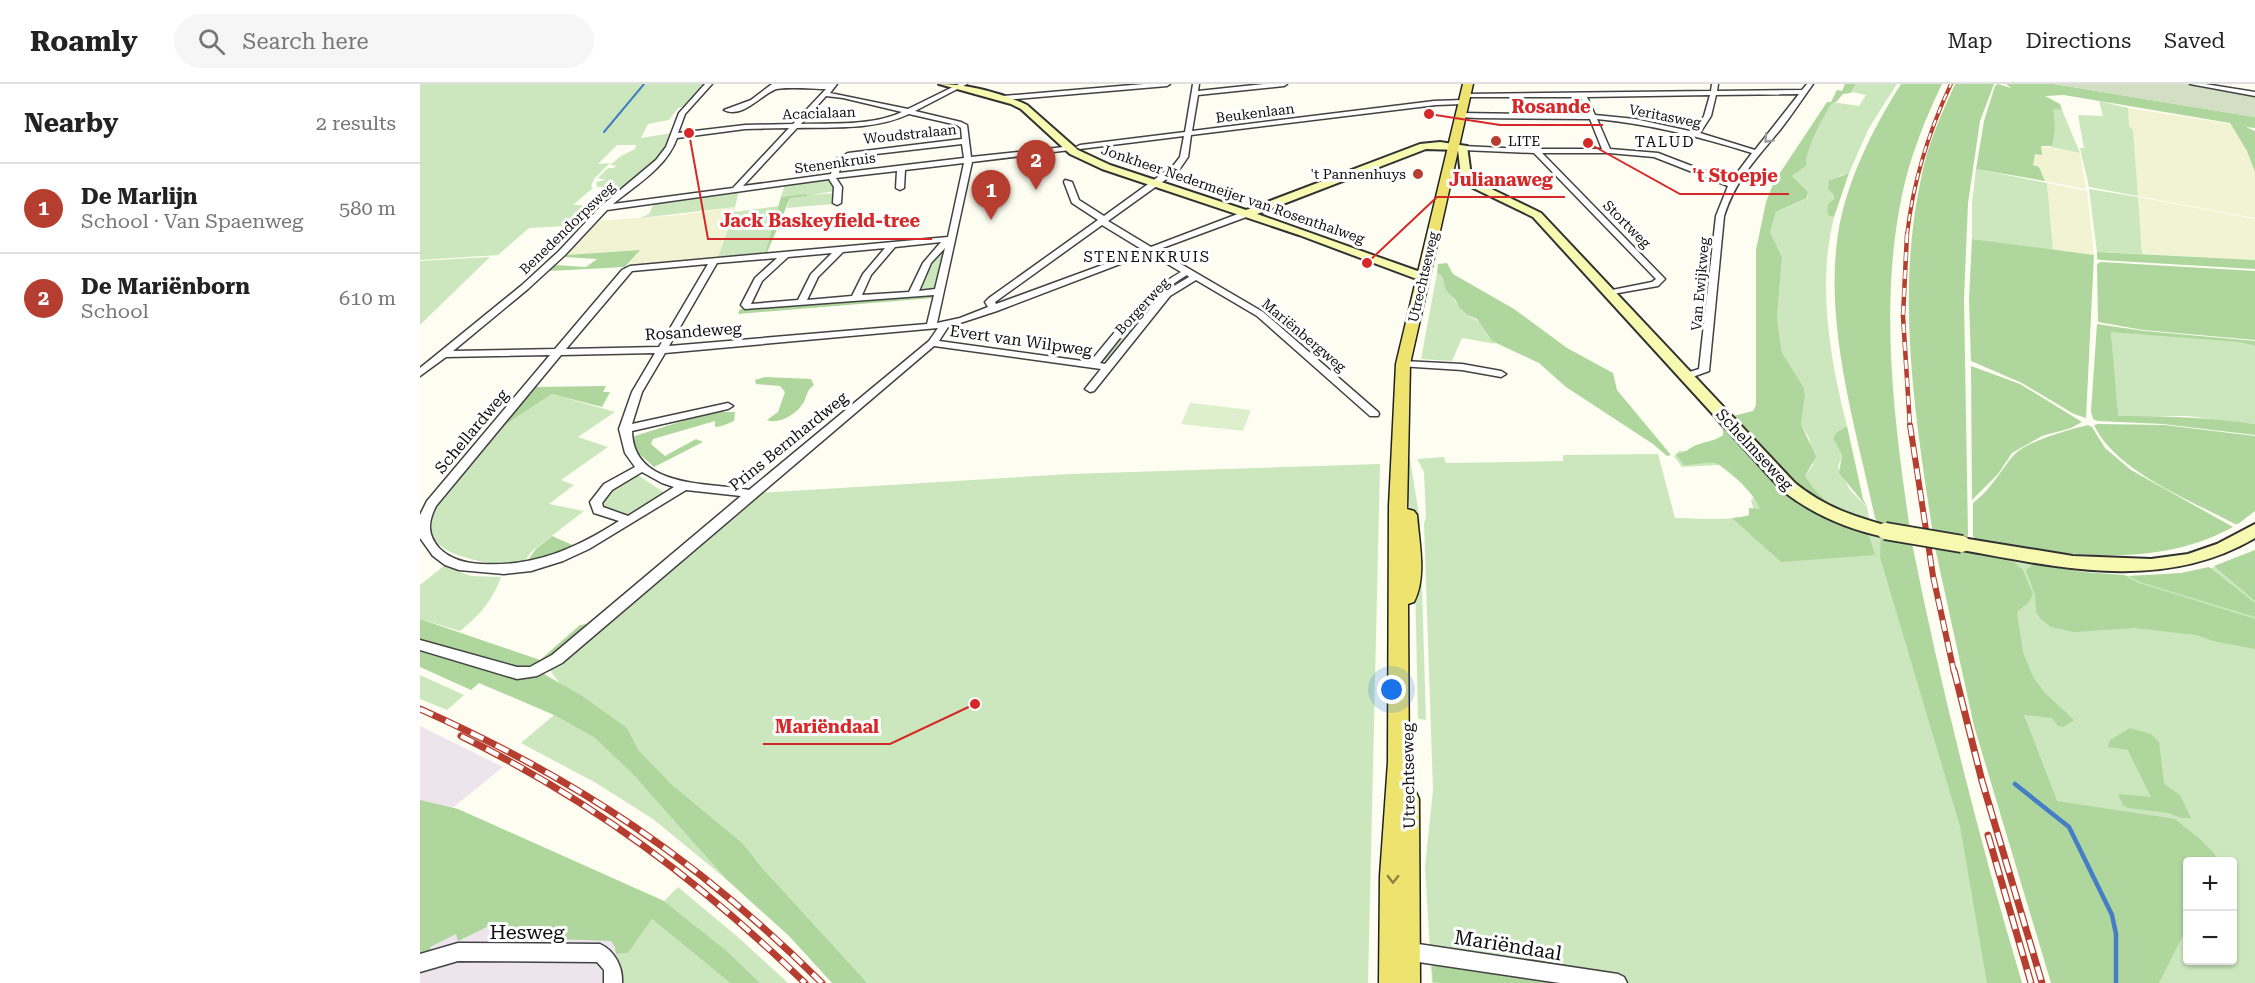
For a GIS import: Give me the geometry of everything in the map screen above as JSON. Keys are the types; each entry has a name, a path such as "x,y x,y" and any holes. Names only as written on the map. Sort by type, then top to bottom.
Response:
{"main road":[{"name":"Utrechtseweg","path":"1392,983 1400,950 1407,592 1412,570 1410,524 1400,463 1403,364 1422,278 1458,147 1460,115 1468,84"},
{"name":"Utrechtseweg","path":"1400,950 1407,983"}],"street":[{"name":"Benedendorpsweg","path":"420,373 552,262 604,208 659,162 674,136 682,112 709,84"},
{"name":"Jonkheer Nedermeijer van Rosenthalweg","path":"944,84 961,86 1003,98 1023,107 1075,148 1106,168 1246,214 1422,278"},
{"path":"1003,98 1167,84"},
{"path":"994,309 990,302 992,300 1157,184 1182,162 1196,84"},
{"path":"1195,93 1284,84"},
{"path":"1697,133 1706,121 1715,84"},
{"path":"944,325 994,309 1424,146 1536,151 1606,149 1655,155 1733,185 1742,167 1776,130 1810,84"},
{"path":"2193,84 2255,94"},
{"path":"727,110 744,108 752,101 761,99 774,85 832,86"},
{"path":"734,191 832,86"},
{"name":"Acacialaan","path":"674,136 737,128 872,123 909,111 961,86"},
{"name":"Beukenlaan","path":"1075,148 1464,99 1583,94 1803,92"},
{"path":"825,94 909,111 959,123 964,127 968,160 964,192 931,327"},
{"path":"1583,94 1606,149"},
{"name":"Veritasweg","path":"1460,115 1592,117 1666,126 1697,133 1755,152"},
{"name":"Woudstralaan","path":"833,176 837,162 848,155 966,141"},
{"name":"Schelmseweg","path":"1458,147 1466,176 1471,183 1537,215 1781,479 1803,499 1845,521 1885,531 2075,563 2150,564 2199,556 2229,546 2255,530"},
{"name":"Stenenkruis","path":"604,208 833,176 1075,148"},
{"name":"Stortweg","path":"1536,151 1661,279 1655,284 1610,293"},
{"path":"900,188 901,168"},
{"path":"833,176 838,187 837,203"},
{"name":"Mariënbergweg","path":"1068,182 1075,201 1150,250 1260,314 1374,414"},
{"name":"Van Ewijkweg","path":"1687,376 1704,371 1720,216 1733,185"},
{"path":"749,494 684,486 643,467 631,456 624,438 628,410 713,262 951,239"},
{"path":"913,294 923,268 951,239"},
{"path":"856,298 867,274 893,244"},
{"path":"801,303 814,276 840,250"},
{"path":"785,255 758,280 746,305 752,307 938,292"},
{"name":"Schellardweg","path":"684,486 563,556 514,570 484,570 449,562 437,554 424,536 422,520 431,504 625,272 632,268 713,262"},
{"name":"Borgerweg","path":"1093,365 1156,291 1171,280 1192,274"},
{"name":"Borgerweg","path":"1090,389 1105,367 1167,294 1192,274"},
{"name":"Rosandeweg","path":"445,354 661,350 944,325"},
{"name":"Prins Bernhardweg","path":"420,645 517,673 540,669 556,659 749,494 798,456 932,343 944,325"},
{"name":"Evert van Wilpweg","path":"932,343 1105,367"},
{"path":"1403,364 1462,367 1501,374"},
{"path":"624,429 728,406"},
{"path":"628,520 598,510 596,502 608,487 643,467"},
{"name":"Mariëndaal","path":"1400,950 1618,983"},
{"name":"Hesweg","path":"420,963 458,952 600,953 611,965 614,973 613,983"}],"shaded area":[{"path":"420,726 503,767 445,814 420,843"},
{"path":"493,909 648,946 630,983 420,983 420,926"}],"green space":[{"path":"420,84 704,84 682,107 678,108 669,120 648,124 641,138 672,133 664,151 624,187 597,187 596,182 606,180 598,178 608,168 614,168 616,166 610,165 635,149 636,145 617,145 598,164 610,163 594,179 591,186 593,188 573,205 603,206 583,225 529,228 498,255 420,260"},
{"path":"1845,84 1856,84 1851,93 1843,94 1832,103 1811,143 1806,166 1792,176 1808,192 1807,198 1776,212 1770,232 1782,257 1777,319 1782,353 1804,388 1801,424 1816,457 1805,476 1813,488 1838,514 1806,497 1729,417 1753,411 1756,405 1756,250 1766,202 1774,182 1827,102 1831,102 1837,90 1842,91"},
{"path":"1856,84 1897,84 1869,128 1849,173 1839,176 1829,216 1834,217 1826,269 1828,322 1835,375 1847,426 1837,432 1833,438 1842,455 1838,467 1850,490 1867,507 1870,522 1838,514 1812,488 1805,476 1813,465 1809,438 1801,424 1804,388 1782,354 1777,319 1782,257 1770,232 1776,212 1808,198 1808,192 1792,176 1806,166 1811,142 1832,102 1859,106 1866,95 1852,92"},
{"path":"1901,84 1942,84 1919,138 1905,181 1895,236 1891,278 1890,320 1894,405 1910,530 1880,525 1875,518 1844,377 1835,305 1838,234 1847,195 1871,137"},
{"path":"1955,84 1994,84 1980,121 1968,203 1964,299 1968,535 1964,540 1933,534 1914,400 1909,309 1914,219 1922,174 1940,117"},
{"path":"1998,84 2011,88 2006,84 2054,84 2255,117 2255,128 2246,127 2255,131 2255,172 2247,151 2230,123 2064,95 2045,96 2060,104 2062,110 2053,109 2055,129 2052,146 2041,146 2042,155 2035,154 2033,165 2039,167 2045,181 1976,169 1984,121 1995,86"},
{"path":"2054,84 2189,84 2255,94 2255,117"},
{"path":"2099,101 2128,108 2129,126 2133,130 2138,196 2089,187 2080,148 2084,148 2078,115 2103,116"},
{"path":"2128,108 2230,124 2247,151 2255,172 2255,218 2138,196 2133,130 2129,126"},
{"path":"2053,109 2062,110 2080,153 2051,147"},
{"path":"2041,146 2080,153 2086,189 2045,181 2039,167 2033,166 2035,153 2041,155"},
{"path":"1976,169 2047,183 2053,250 1972,239 1972,203"},
{"path":"1849,173 1834,217 1829,216 1827,210 1834,195 1828,189 1829,181"},
{"path":"829,178 835,191 811,195 835,193 833,204 787,208 790,198 807,195 781,197 785,184"},
{"path":"2047,183 2087,191 2094,255 2053,250"},
{"path":"2089,189 2138,197 2142,254 2097,252"},
{"path":"739,191 735,207 640,218 649,214 654,203"},
{"path":"807,194 807,196 790,198 766,255 761,256 766,250 781,197"},
{"path":"2138,197 2255,219 2255,260 2142,254"},
{"path":"779,206 766,250 761,256 717,260 734,212"},
{"path":"735,207 717,260 628,266 639,250 567,255 596,221 680,215"},
{"path":"1972,239 2094,255 2086,418 2074,414 2022,383 1971,361 1969,300"},
{"path":"946,247 935,290 918,291 925,269"},
{"path":"640,250 625,267 549,271 555,265 586,267 597,259 564,257 567,255"},
{"path":"2097,252 2255,260 2255,269 2100,260 2097,259"},
{"path":"490,257 420,325 420,261"},
{"path":"2101,262 2255,271 2255,340 2143,330 2098,322 2097,264"},
{"path":"1447,263 1453,274 1514,309 1567,348 1613,373 1617,390 1671,455 1667,456 1653,444 1566,387 1539,363 1492,341 1477,319 1467,315 1446,290 1442,276 1437,273 1438,264"},
{"path":"1437,273 1442,275 1448,291 1460,307 1468,316 1479,322 1496,344 1462,338 1452,361 1421,359"},
{"path":"1182,278 1183,280 1167,291 1109,360 1102,361 1101,359 1161,290"},
{"path":"934,294 933,298 738,314 740,309"},
{"path":"2097,324 2144,331 2255,341 2255,346 2239,342 2111,332 2118,416 2186,417 2255,424 2255,435 2163,424 2093,419 2091,411"},
{"path":"2111,331 2239,342 2255,346 2255,424 2187,416 2117,416"},
{"path":"1971,366 2020,384 2082,422 2071,428 2042,436 2012,453 1998,474 1972,500"},
{"path":"765,377 811,379 814,385 797,411 782,420 772,421 767,420 778,412 785,392 780,386 756,384 755,380"},
{"path":"606,386 603,392 610,392 602,407 552,394 502,427 535,387"},
{"path":"552,394 615,412 578,437 608,447 561,480 574,485 549,504 584,511 531,552 522,565 471,559 445,549 436,542 432,534 437,506 502,427"},
{"path":"1190,403 1251,410 1243,431 1181,424"},
{"path":"735,412 734,421 715,427 715,421 653,439 651,444 665,456 696,439 703,442 654,467 635,450 633,438 635,436 692,418"},
{"path":"1721,418 1778,481 1867,530 1875,555 1781,562 1732,518 1749,516 1749,508 1760,509 1742,484 1718,464 1684,465 1676,454 1723,435 1723,430 1715,420"},
{"path":"2088,425 2092,427 2105,448 2131,470 2233,527 2208,539 2182,547 2129,555 2075,554 1991,545 1975,540 1973,503 1990,486 2013,456 2037,441"},
{"path":"2094,425 2164,425 2255,436 2255,511 2235,524 2177,495 2119,457 2104,442"},
{"path":"1847,426 1863,499 1867,507 1839,473 1842,455 1833,438 1837,432"},
{"path":"1679,451 1752,452 1785,488 1911,539 1961,762 2022,983 1432,983 1425,867 1433,790 1424,523 1426,517 1424,472 1417,459 1444,457 1446,463 1563,461 1563,455 1658,454 1675,518 1729,518 1748,515 1754,511 1751,500 1757,495 1719,465 1682,467 1674,456"},
{"path":"1406,459 1410,459 1420,521 1426,720 1418,717 1414,534 1406,484"},
{"path":"1380,464 1368,983 836,983 654,797 726,879 653,819 596,783 521,743 554,715 595,738 628,768 601,739 549,669 756,493 1070,474"},
{"path":"636,474 665,493 628,515 604,509 601,499 603,494"},
{"path":"1881,534 1911,539 1961,762 2022,983 1987,983 1960,826 1880,557"},
{"path":"552,536 577,547 525,564 536,549"},
{"path":"1934,543 2001,557 2015,563 2023,570 2033,594 2029,602 2017,612 2023,652 2033,677 2045,693 2074,720 2063,727 2058,726 2052,718 2024,715 2057,801 2175,819 2201,840 2216,857 2183,857 2183,935 2159,983 2051,983 1974,726"},
{"path":"2255,550 2255,983 2084,983 1989,555 2053,568 2124,575 2194,572 2226,564"},
{"path":"2255,550 2255,601 2214,566"},
{"path":"2034,564 2083,572 2124,575 2139,583 2255,619 2255,649 2213,641 2197,635 2134,628 2074,632 2051,627 2036,612 2035,595 2026,570"},
{"path":"444,566 471,576 501,577 485,607 460,631 420,619 420,585"},
{"path":"2209,567 2255,603 2255,617 2140,582 2129,576 2181,573"},
{"path":"420,619 540,660 580,625 594,623 569,646 551,658 519,669 420,641"},
{"path":"420,649 544,674 582,696 627,728 638,750 672,785 742,843 867,983 832,983 789,936 726,879 632,773 595,738 554,715 479,683 471,690 420,667"},
{"path":"420,675 464,695 447,710 420,699"},
{"path":"2130,728 2151,734 2159,742 2164,784 2180,795 2191,818 2128,808 2123,805 2118,794 2151,797 2128,750 2108,747 2110,740"},
{"path":"420,800 458,809 664,901 727,951 760,983 730,983 652,919 628,953 616,954 611,941 500,937 497,934 495,923 458,941 456,934 430,947 431,951 420,959"},
{"path":"678,887 788,983 760,983 727,951 664,901"},
{"path":"652,919 730,983 617,983 616,955 628,953"},
{"path":"1434,964 1578,983 1433,982"}],"waterway":[{"path":"604,132 644,84"},
{"path":"2015,784 2069,827 2112,915 2116,934 2116,983"}],"railway":[{"path":"1907,235 1913,196 1923,158 1935,121 1951,84"},
{"path":"1907,234 1903,316 1910,427"},
{"path":"1910,425 1933,576 1954,672"},
{"path":"1954,670 1982,781 2042,983"},
{"path":"420,709 532,764 584,794 634,827 729,898 822,983"},
{"path":"461,736 556,788 643,846 725,910 805,983"},
{"path":"1988,835 2031,983"}],"place":[{"name":"Rosande","path":"1429,114"},
{"name":"Jack Baskeyfield-tree","path":"689,133"},
{"name":"LITE","path":"1496,141"},
{"name":"'t Stoepje","path":"1588,143"},
{"name":"'t Pannenhuys","path":"1418,174"},
{"name":"De Mariënborn","path":"1036,190"},
{"name":"De Marlijn","path":"991,220"},
{"name":"Julianaweg","path":"1367,263"},
{"name":"Mariëndaal","path":"975,704"}],"district":[{"name":"TALUD","path":"1665,142"},
{"name":"STENENKRUIS","path":"1147,257"}]}
